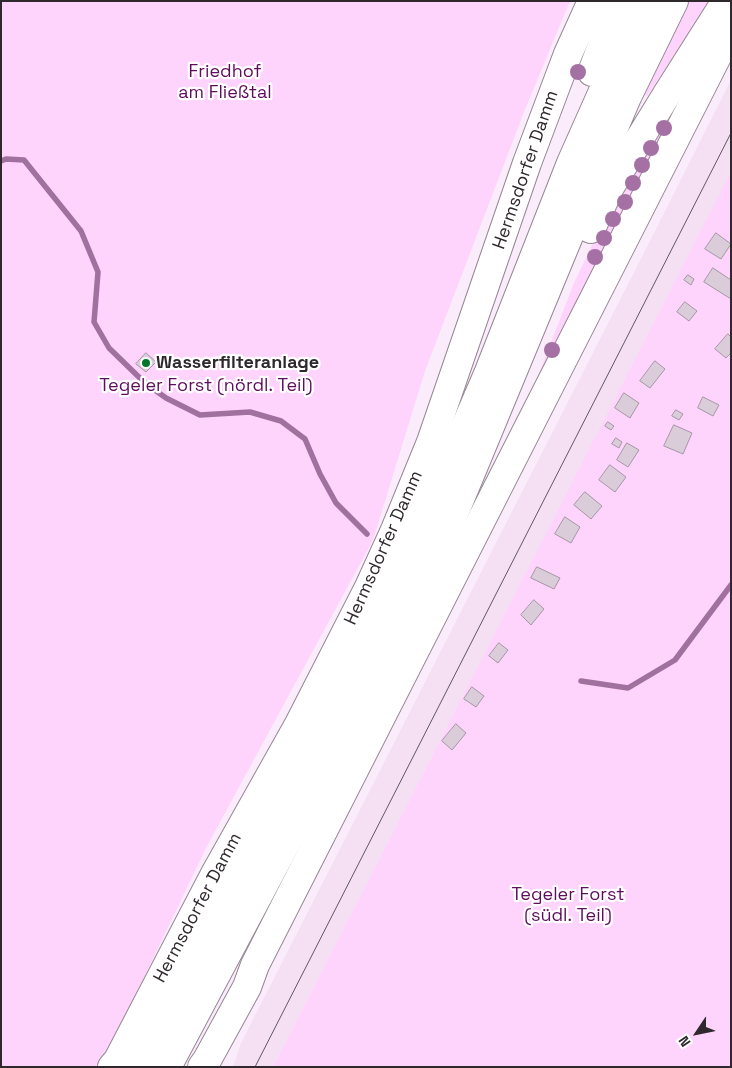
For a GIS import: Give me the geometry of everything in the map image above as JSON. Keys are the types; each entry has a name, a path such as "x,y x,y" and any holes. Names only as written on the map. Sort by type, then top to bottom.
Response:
{"main road":[{"name":"Hermsdorfer Damm","path":"112,1067 118,1060 216,872 299,724 369,587 395,530 431,442 527,163 568,54 592,1"},
{"path":"515,305 526,243 536,207 585,90 619,1"},
{"path":"159,1066 189,978 359,658 404,568 488,374 571,162 644,1"},
{"path":"159,1066 377,672 434,557 458,504 627,97 674,1"},
{"path":"458,504 504,421 610,187 666,94 726,1"},
{"path":"202,1067 247,987 255,965 340,795 731,29"}],"shaded area":[{"path":"731,80 731,173 273,1067 233,1067 241,1043"}],"green space":[{"name":"Tegeler Forst (nördl. Teil)","path":"1,1 570,1 524,112 425,371 373,540 206,848 101,1067 1,1067"},
{"path":"688,1 710,1 647,96 643,94"},
{"path":"707,56 533,389 574,283 606,216"},
{"name":"Tegeler Forst (südl. Teil)","path":"731,172 731,1067 273,1067"}],"building":[{"path":"716,233 731,244 721,259 705,249"},
{"path":"713,268 731,280 731,299 704,282"},
{"path":"688,275 694,279 691,285 684,280"},
{"path":"685,302 697,311 689,321 677,312"},
{"path":"728,334 731,337 731,353 726,358 715,349"},
{"name":"Wasserfilteranlage","path":"146,353 156,362 146,372 136,364"},
{"path":"655,361 665,369 650,388 640,381"},
{"path":"624,393 639,403 630,418 615,408"},
{"path":"703,397 719,405 713,416 698,408"},
{"path":"676,410 683,414 679,420 672,416"},
{"path":"608,422 614,426 611,430 605,426"},
{"path":"674,425 692,433 683,454 664,446"},
{"path":"616,438 622,442 619,448 612,444"},
{"path":"627,443 639,450 628,467 617,460"},
{"path":"610,465 626,477 615,492 599,480"},
{"path":"585,492 602,506 591,519 574,505"},
{"path":"565,517 580,527 571,543 555,534"},
{"path":"537,567 560,578 554,589 531,578"},
{"path":"534,600 544,609 531,625 521,615"},
{"path":"499,643 508,650 498,663 489,656"},
{"path":"472,687 484,696 476,707 464,699"},
{"path":"456,724 466,733 452,750 442,741"}],"waterway":[{"path":"1,161 6,159 24,160 81,231 98,272 94,322 109,348 145,383 166,398 200,415 250,412 281,421 305,439 320,474 336,503 367,534"},
{"path":"581,681 628,688 675,660 731,585"}],"tram line":[{"path":"255,1067 731,133"}],"place":[{"name":"Wasserfilteranlage","path":"146,363"}],"park label":[{"name":"Friedhof am Fließtal","path":"225,82"}]}
